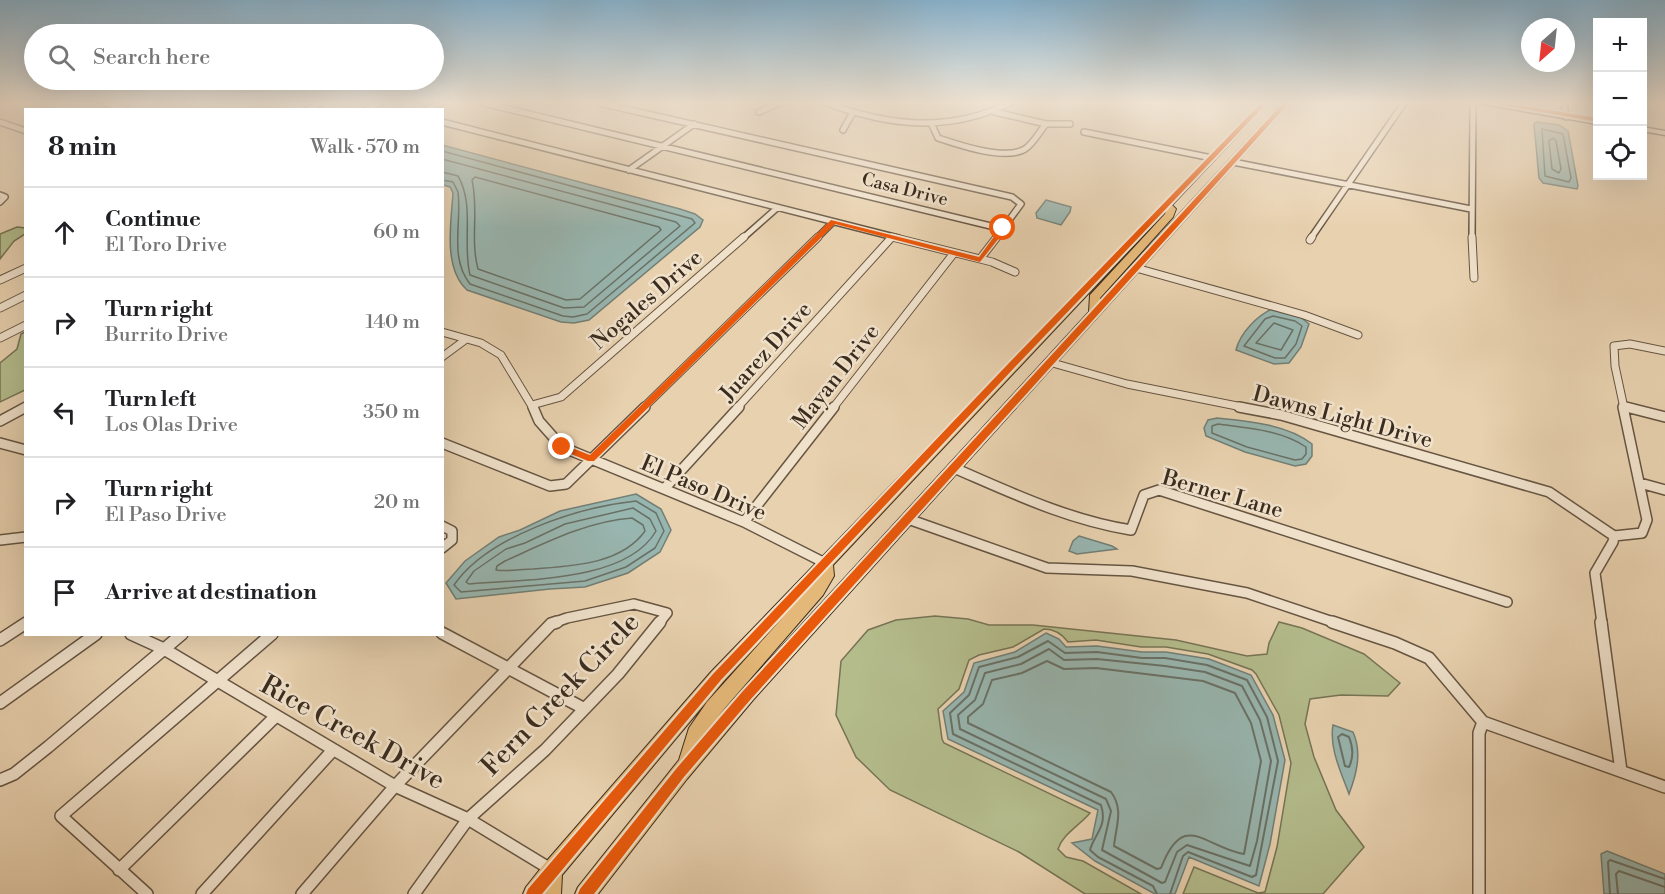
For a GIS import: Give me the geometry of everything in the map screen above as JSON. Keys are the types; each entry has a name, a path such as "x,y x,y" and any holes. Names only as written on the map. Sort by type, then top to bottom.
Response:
{"main road":[{"path":"533,894 717,677 1225,145"},
{"path":"1198,200 1192,194 1231,151 1232,145"},
{"path":"1241,145 1241,151"},
{"path":"585,894 687,765 755,686 1247,145"},
{"path":"1095,312 1094,297 1170,215 1172,209 1167,204"},
{"path":"687,765 695,734 713,708 817,591 826,576 825,563"},
{"path":"551,894 552,870"}],"street":[{"path":"531,145 980,259 1015,272"},
{"name":"Casa Drive","path":"658,145 1003,228"},
{"path":"784,145 1012,197 1021,204 980,259"},
{"path":"962,145 1007,154 1023,150 1028,145"},
{"path":"1147,145 1212,158"},
{"path":"1310,240 1375,145"},
{"path":"1472,145 1471,209 1474,278"},
{"path":"629,170 663,146"},
{"path":"1233,162 1471,209"},
{"path":"0,195 5,196 0,202"},
{"name":"Nogales Drive","path":"532,405 561,398 777,208"},
{"path":"444,444 550,486 566,484 833,222"},
{"name":"Juarez Drive","path":"665,488 892,237"},
{"name":"Mayan Drive","path":"744,522 954,253"},
{"path":"1136,268 1272,304 1324,320 1358,335"},
{"path":"0,280 24,269"},
{"path":"0,308 24,296"},
{"path":"0,338 24,326"},
{"name":"El Paso Drive","path":"444,333 482,343 501,355 532,405 539,421 562,447 744,522 825,563"},
{"path":"444,356 465,340"},
{"path":"1621,771 1595,573 1613,542 1614,536 1641,533 1647,520 1615,366 1614,346 1630,344 1665,351"},
{"name":"Dawns Light Drive","path":"1049,362 1149,388 1281,415 1549,492 1614,536"},
{"path":"1624,406 1665,417"},
{"path":"0,421 24,408"},
{"path":"0,443 24,449"},
{"name":"Berner Lane","path":"954,468 1029,501 1111,528 1131,530 1144,495 1159,490 1507,602"},
{"path":"1641,483 1665,489"},
{"path":"908,519 1047,568 1132,571 1247,592 1395,643 1429,658 1483,722 1665,787"},
{"path":"444,527 452,531 452,540 444,546"},
{"path":"0,540 24,537"},
{"name":"Fern Creek Circle","path":"302,894 395,786 551,624 567,618 634,604 667,614 618,674 545,750 468,819 414,894"},
{"path":"0,640 24,624"},
{"path":"444,634 583,708"},
{"path":"0,703 93,636"},
{"name":"Rice Creek Drive","path":"135,636 164,649 275,717 395,786 468,819 552,870"},
{"path":"0,780 14,774 48,747 180,636"},
{"path":"147,894 61,816 270,636"},
{"path":"119,870 275,717"},
{"path":"1479,894 1479,733 1483,722"},
{"path":"202,894 333,750"}],"green space":[{"path":"17,227 24,228 24,235 14,241 0,259 0,234"},
{"path":"24,332 24,390 0,402 0,363 17,349 21,334"},
{"path":"935,616 968,619 989,625 1033,625 1176,640 1247,656 1267,654 1269,643 1279,622 1302,628 1364,654 1400,683 1388,696 1341,695 1310,699 1305,724 1314,757 1336,810 1364,847 1323,894 1183,894 1194,867 1258,893 1265,892 1277,847 1291,763 1279,715 1252,670 1208,654 1166,647 1141,647 1096,640 1068,642 1058,632 1048,629 1044,629 1013,647 979,655 969,660 959,689 938,709 942,739 944,743 1090,813 1067,834 1058,849 1066,857 1083,861 1141,894 1085,894 1019,852 890,790 856,757 836,715 841,661 868,630 896,620"}],"water":[{"path":"1536,145 1570,145 1577,189 1543,183 1539,178"},
{"path":"444,146 680,209 695,214 703,220 700,227 589,320 574,323 561,322 467,290 459,281 451,258 450,231 453,193 450,187 444,185"},
{"path":"1046,200 1071,207 1061,225 1037,218 1036,213"},
{"path":"1272,309 1299,316 1309,324 1301,347 1289,363 1274,364 1236,350 1241,337 1250,326"},
{"path":"1217,418 1266,425 1291,432 1312,444 1312,456 1306,464 1295,466 1245,452 1206,436 1204,428 1208,420"},
{"path":"636,494 661,509 671,530 660,552 628,573 585,587 456,599 446,583 465,561 499,537 560,511"},
{"path":"1079,536 1117,549 1077,554 1069,551 1073,541"},
{"path":"1046,633 1059,639 1066,647 1097,646 1142,652 1166,652 1209,659 1251,675 1273,715 1285,760 1270,844 1259,886 1189,857 1175,894 1155,894 1095,861 1072,843 1092,839 1098,810 948,739 943,711 964,692 974,663 1015,652"},
{"path":"1333,725 1353,732 1356,740 1357,763 1349,794 1334,751"},
{"path":"1607,851 1665,874 1665,894 1604,894 1601,854"}],"cycle path":[{"path":"533,894 717,677 1224,145"},
{"path":"585,894 680,773 747,695 1248,145"}],"route":[{"path":"562,447 591,459 833,222 980,259 1003,228"}]}
